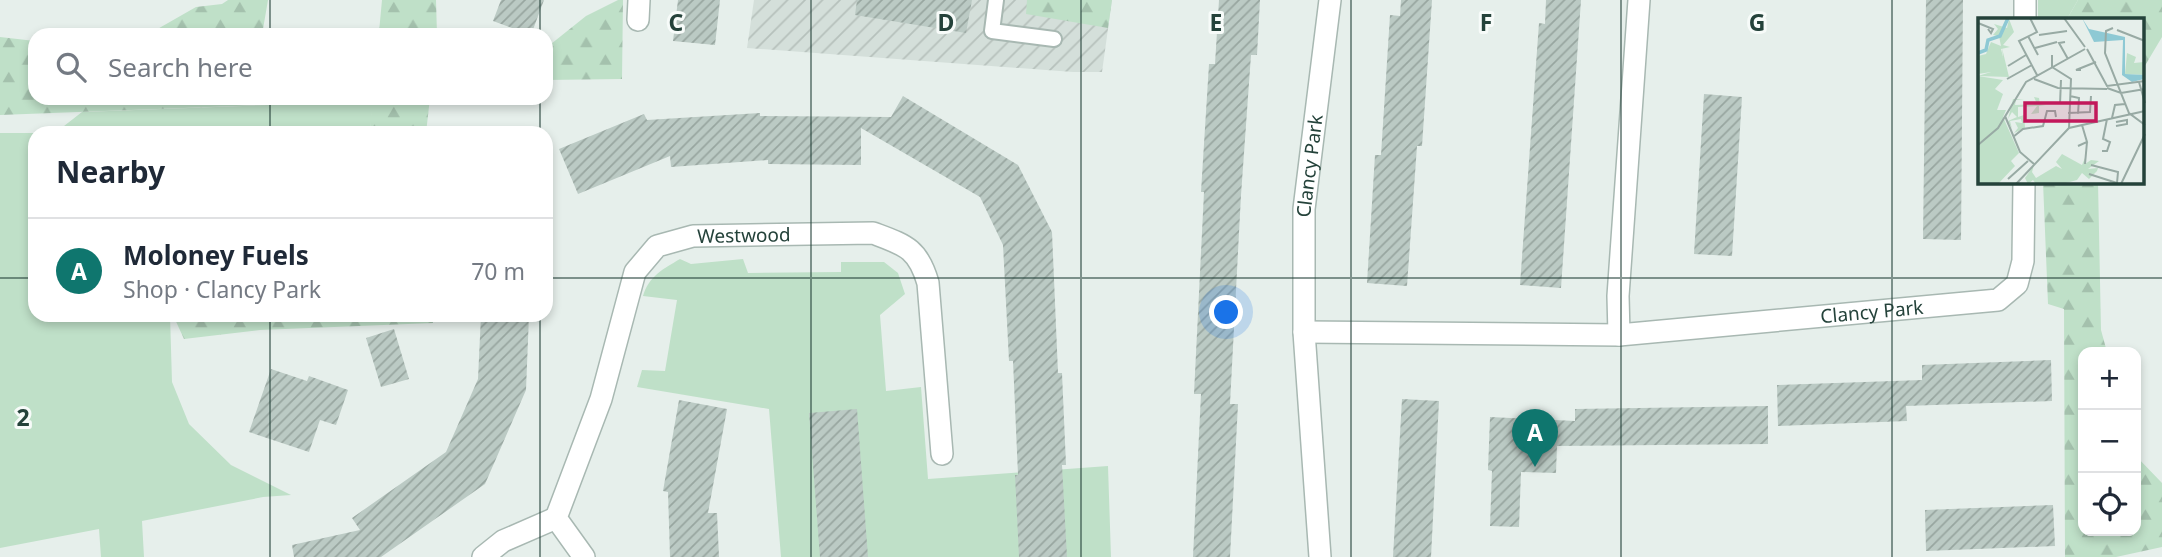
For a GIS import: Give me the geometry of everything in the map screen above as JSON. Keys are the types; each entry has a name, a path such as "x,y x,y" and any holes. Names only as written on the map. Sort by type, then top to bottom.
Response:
{"street":[{"name":"Clancy Park","path":"1320,557 1304,332 1304,209 1330,0"},
{"path":"1619,335 1618,296 1639,0"},
{"path":"2025,0 2025,18"},
{"name":"Clancy Park","path":"1304,332 1619,335 1998,300 2017,284 2023,261 2024,184"},
{"name":"Westwood","path":"556,519 601,399 635,272 657,246 693,236 873,233 900,243 922,261 928,283 942,454"},
{"path":"483,557 503,541 556,519 584,557"}],"lane":[{"path":"996,0 992,31 1054,39"}],"shaded area":[{"path":"754,0 1112,0 1102,72 1073,72 747,48"}],"green space":[{"path":"228,0 268,0 263,28 159,28 196,7 222,4"},
{"path":"382,0 436,0 437,28 379,28"},
{"path":"623,0 622,79 553,80 553,42 586,16"},
{"path":"1027,0 1112,0 1108,28 1026,14"},
{"path":"2038,0 2078,0 2068,18 2038,18"},
{"path":"2078,0 2162,0 2162,37 2144,67 2144,18 2068,18"},
{"path":"0,37 28,40 28,105 266,105 0,115"},
{"path":"267,105 373,105 371,126 64,126 82,112"},
{"path":"372,105 429,105 427,126 370,126"},
{"path":"0,133 28,133 28,322 170,322 172,382 189,424 231,465 291,495 263,497 142,521 144,557 101,557 99,529 0,548"},
{"path":"2043,184 2098,184 2101,330 2106,347 2078,347 2078,536 2141,536 2141,461 2162,483 2162,547 2116,557 2065,557 2064,309 2048,304"},
{"path":"680,259 691,264 743,259 748,273 841,272 841,262 884,262 898,273 905,294 880,315 886,391 921,387 928,479 1108,466 1111,557 781,557 769,409 637,387 642,370 665,371 677,300 643,296 653,278"},
{"path":"176,322 433,323 260,330 184,339"}],"building":[{"path":"501,0 544,0 534,28 512,28 493,21"},
{"path":"678,0 720,0 715,45 673,41"},
{"path":"857,0 972,0 966,33 855,15"},
{"path":"1219,0 1260,0 1257,55 1251,55 1241,195 1230,404 1238,404 1230,557 1193,557 1201,394 1194,394 1204,192 1201,192 1209,64 1215,64"},
{"path":"1401,0 1432,0 1422,146 1417,146 1407,286 1367,283 1375,155 1381,155 1390,15 1400,16"},
{"path":"1546,0 1581,0 1561,288 1520,285 1539,23 1545,24"},
{"path":"1926,0 1963,0 1961,240 1923,239"},
{"path":"1704,94 1742,97 1732,256 1694,254"},
{"path":"903,96 1018,165 1052,232 1058,373 1062,373 1066,465 1062,465 1067,557 1019,557 1013,361 1009,361 1003,245 980,197 861,128 861,165 768,164 768,160 671,167 670,156 578,194 559,149 644,114 647,120 760,113 760,116 891,117"},
{"path":"481,322 529,322 526,390 485,484 381,557 294,557 292,545 360,530 352,518 446,452 478,379"},
{"path":"394,329 409,379 381,387 366,338"},
{"path":"2051,360 2052,401 1906,406 1907,421 1778,426 1777,385 1922,380 1922,365"},
{"path":"271,369 307,381 309,376 348,390 336,425 320,420 309,452 249,432"},
{"path":"1402,399 1439,401 1431,557 1393,557"},
{"path":"679,400 727,409 708,513 717,513 719,557 670,557 668,492 663,491"},
{"path":"1768,406 1768,444 1557,446 1556,473 1521,472 1519,527 1490,526 1490,417 1575,421 1575,409"},
{"path":"857,409 868,557 820,557 809,413"},
{"path":"2053,505 2055,546 1926,551 1925,510"}],"place":[{"name":"Moloney Fuels","path":"1535,467"}]}
